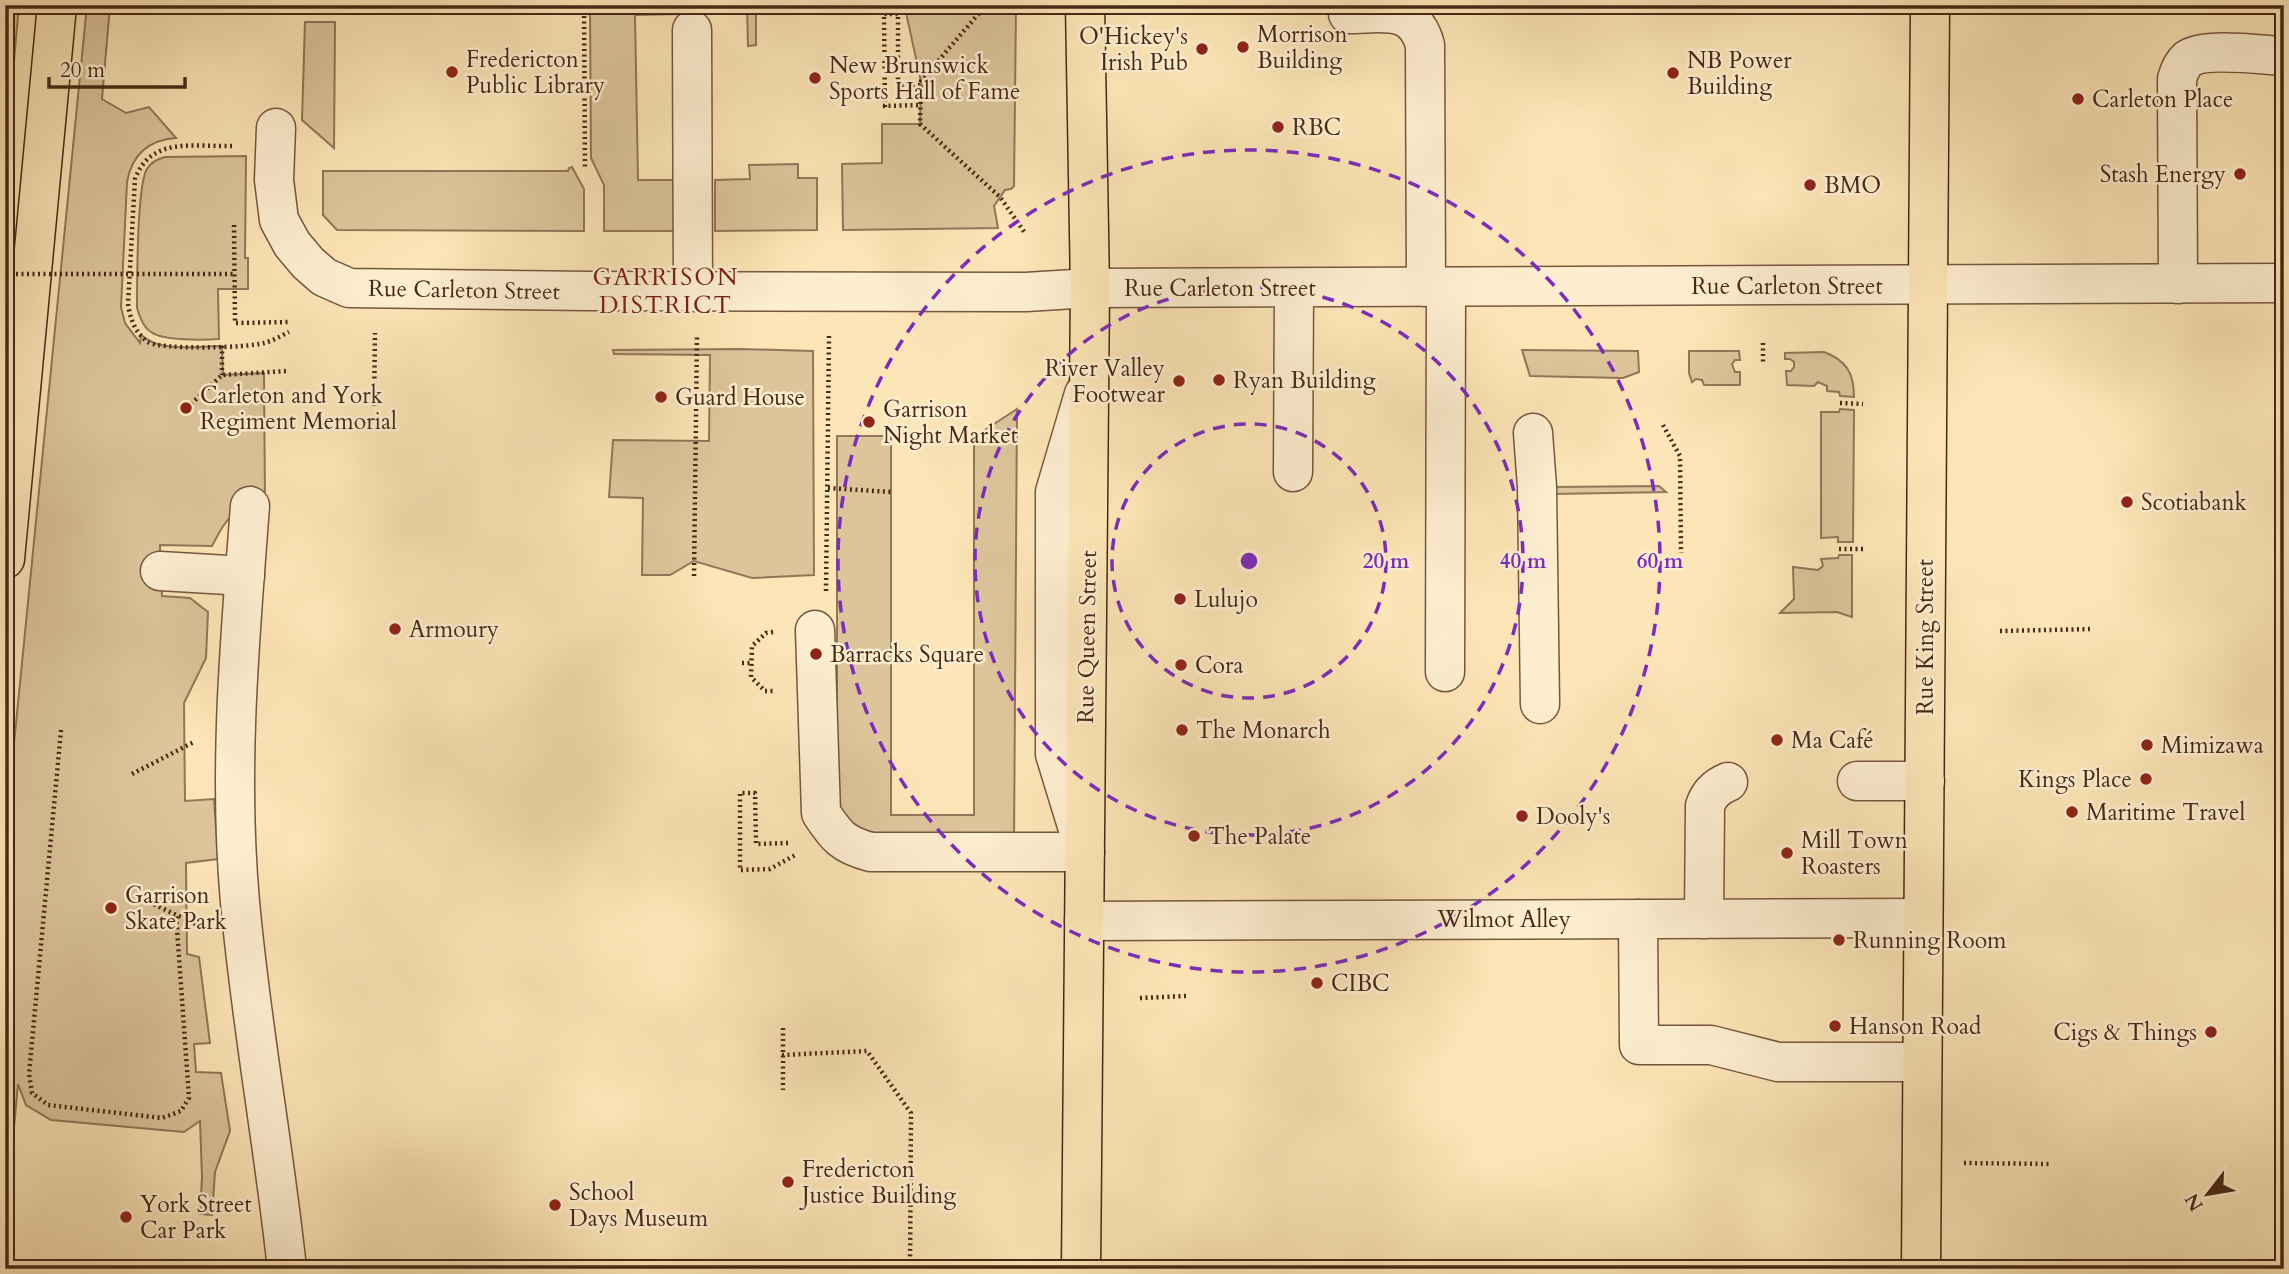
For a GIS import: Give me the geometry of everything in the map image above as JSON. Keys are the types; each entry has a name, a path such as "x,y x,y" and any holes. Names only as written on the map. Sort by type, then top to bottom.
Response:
{"main road":[{"path":"5,559 57,5"},
{"name":"Rue Queen Street","path":"1081,1269 1090,288 1085,5"},
{"name":"Rue King Street","path":"1921,1269 1930,5"}],"street":[{"path":"1348,13 1400,13 1412,20 1421,32 1424,44 1436,287 1445,672"},
{"path":"692,30 693,292"},
{"path":"2178,284 2177,79 2181,68 2189,58 2204,53 2284,55"},
{"name":"Rue Carleton Street","path":"276,128 274,180 279,220 292,244 308,263 324,277 349,288 1026,292 1090,288 2284,283"},
{"path":"1293,472 1294,288"},
{"path":"1534,433 1540,704"},
{"path":"250,506 238,657 234,772 240,901 287,1269"},
{"path":"160,570 244,576"},
{"path":"820,613 821,813 835,834 852,847 871,852 1085,852"},
{"path":"1857,781 1925,780"},
{"path":"1704,919 1705,806 1713,791 1728,782"},
{"name":"Wilmot Alley","path":"1084,921 1923,918"},
{"path":"1638,919 1639,1045 1711,1045 1778,1062 1922,1062"}],"path":[{"path":"584,5 585,169"},
{"path":"986,5 921,80 920,124 1000,197 1025,233"},
{"path":"921,85 898,85 898,14 884,14 884,106 921,106"},
{"path":"233,146 162,148 144,160 135,179 130,318 150,344 167,346 265,343 289,332"},
{"path":"5,274 234,274 235,323 289,323"},
{"path":"374,333 374,405"},
{"path":"694,576 697,336"},
{"path":"820,613 828,488 829,337"},
{"path":"1763,343 1763,363"},
{"path":"222,346 222,375"},
{"path":"191,404 222,375 287,371"},
{"path":"1840,402 1863,404"},
{"path":"1663,425 1680,456 1681,552"},
{"path":"828,488 891,492"},
{"path":"1839,549 1863,549"},
{"path":"2000,631 2092,629"},
{"path":"765,691 751,677 752,646 766,633"},
{"path":"742,663 752,663"},
{"path":"61,730 29,1074 32,1093 48,1105 162,1118 181,1111 189,1098 176,915"},
{"path":"132,774 199,739"},
{"path":"756,844 755,793 740,793 740,870 770,869"},
{"path":"134,895 211,931"},
{"path":"1140,998 1186,996"},
{"path":"783,1028 783,1090"},
{"path":"782,1055 867,1051 911,1113 910,1269"},
{"path":"1922,1163 2052,1164"}],"shaded area":[{"path":"13,5 19,5 5,160 5,89"},
{"path":"87,5 110,5 102,99 126,113 149,107 176,138 157,142 143,150 129,172 121,307 125,323 140,343 141,335 149,341 169,346 222,346 223,375 264,373 265,502 244,508 231,516 212,546 160,545 162,596 190,598 208,612 206,658 184,703 185,801 214,799 218,859 186,863 187,954 199,957 210,1043 194,1044 196,1072 221,1073 230,1131 215,1172 212,1215 200,1214 200,1121 184,1132 51,1120 26,1105 18,1084 5,1226 5,835"},
{"path":"590,5 680,5 680,14 635,15 638,180 673,180 674,231 604,231 604,185 591,158"},
{"path":"747,5 1016,5 1014,186 1005,190 994,206 998,228 843,230 842,164 882,163 882,124 920,124 921,81 905,8 872,7 872,13 756,13 756,45 748,46"},
{"path":"305,22 335,22 334,148 302,120"},
{"path":"246,156 245,258 248,258 248,289 218,289 219,339 174,338 151,332 144,325 137,308 139,214 147,169 154,161 165,157"},
{"path":"798,164 798,178 817,178 817,230 715,231 715,180 750,179 749,165"},
{"path":"572,167 584,189 584,231 337,230 323,215 323,171 568,171"},
{"path":"613,350 813,351 814,575 752,578 694,561 670,575 642,575 643,498 609,497 613,440 709,441 710,355 614,354"},
{"path":"1522,350 1638,351 1639,372 1623,378 1530,376"},
{"path":"1689,351 1739,351 1740,360 1735,360 1732,364 1735,372 1740,372 1740,385 1704,385 1702,380 1696,379 1692,382 1689,373"},
{"path":"1824,352 1838,359 1847,368 1854,397 1827,391 1827,386 1818,382 1814,386 1787,385 1786,371 1791,371 1794,362 1785,359 1785,353"},
{"path":"1017,409 1014,843 861,836 837,805 837,436 891,436 891,815 974,815 974,437"},
{"path":"1840,409 1854,410 1853,542 1838,542 1838,537 1821,538 1821,412 1839,412"},
{"path":"1659,486 1666,492 1553,494 1554,487"},
{"path":"1839,555 1852,555 1852,617 1837,612 1780,613 1794,599 1793,567 1818,570 1823,566 1821,559 1838,558"}],"place":[{"name":"Morrison Building","path":"1243,47"},
{"name":"O'Hickey's Irish Pub","path":"1202,49"},
{"name":"Fredericton Public Library","path":"452,72"},
{"name":"NB Power Building","path":"1673,73"},
{"name":"New Brunswick Sports Hall of Fame","path":"815,78"},
{"name":"Carleton Place","path":"2078,99"},
{"name":"RBC","path":"1278,127"},
{"name":"Stash Energy","path":"2240,174"},
{"name":"BMO","path":"1810,185"},
{"name":"Ryan Building","path":"1219,380"},
{"name":"River Valley Footwear","path":"1179,381"},
{"name":"Guard House","path":"661,397"},
{"name":"Carleton and York Regiment Memorial","path":"186,408"},
{"name":"Garrison Night Market","path":"869,422"},
{"name":"Scotiabank","path":"2127,502"},
{"name":"Lulujo","path":"1180,599"},
{"name":"Armoury","path":"395,629"},
{"name":"Barracks Square","path":"816,654"},
{"name":"Cora","path":"1181,665"},
{"name":"The Monarch","path":"1182,730"},
{"name":"Ma Café","path":"1777,740"},
{"name":"Mimizawa","path":"2147,745"},
{"name":"Kings Place","path":"2146,779"},
{"name":"Maritime Travel","path":"2072,812"},
{"name":"Dooly's","path":"1522,816"},
{"name":"The Palate","path":"1194,836"},
{"name":"Mill Town Roasters","path":"1787,853"},
{"name":"Garrison Skate Park","path":"111,908"},
{"name":"Running Room","path":"1839,940"},
{"name":"CIBC","path":"1317,983"},
{"name":"Hanson Road","path":"1835,1026"},
{"name":"Cigs & Things","path":"2211,1032"},
{"name":"Fredericton Justice Building","path":"788,1182"},
{"name":"School Days Museum","path":"555,1205"},
{"name":"York Street Car Park","path":"126,1217"}],"district":[{"name":"GARRISON DISTRICT","path":"666,291"}]}
